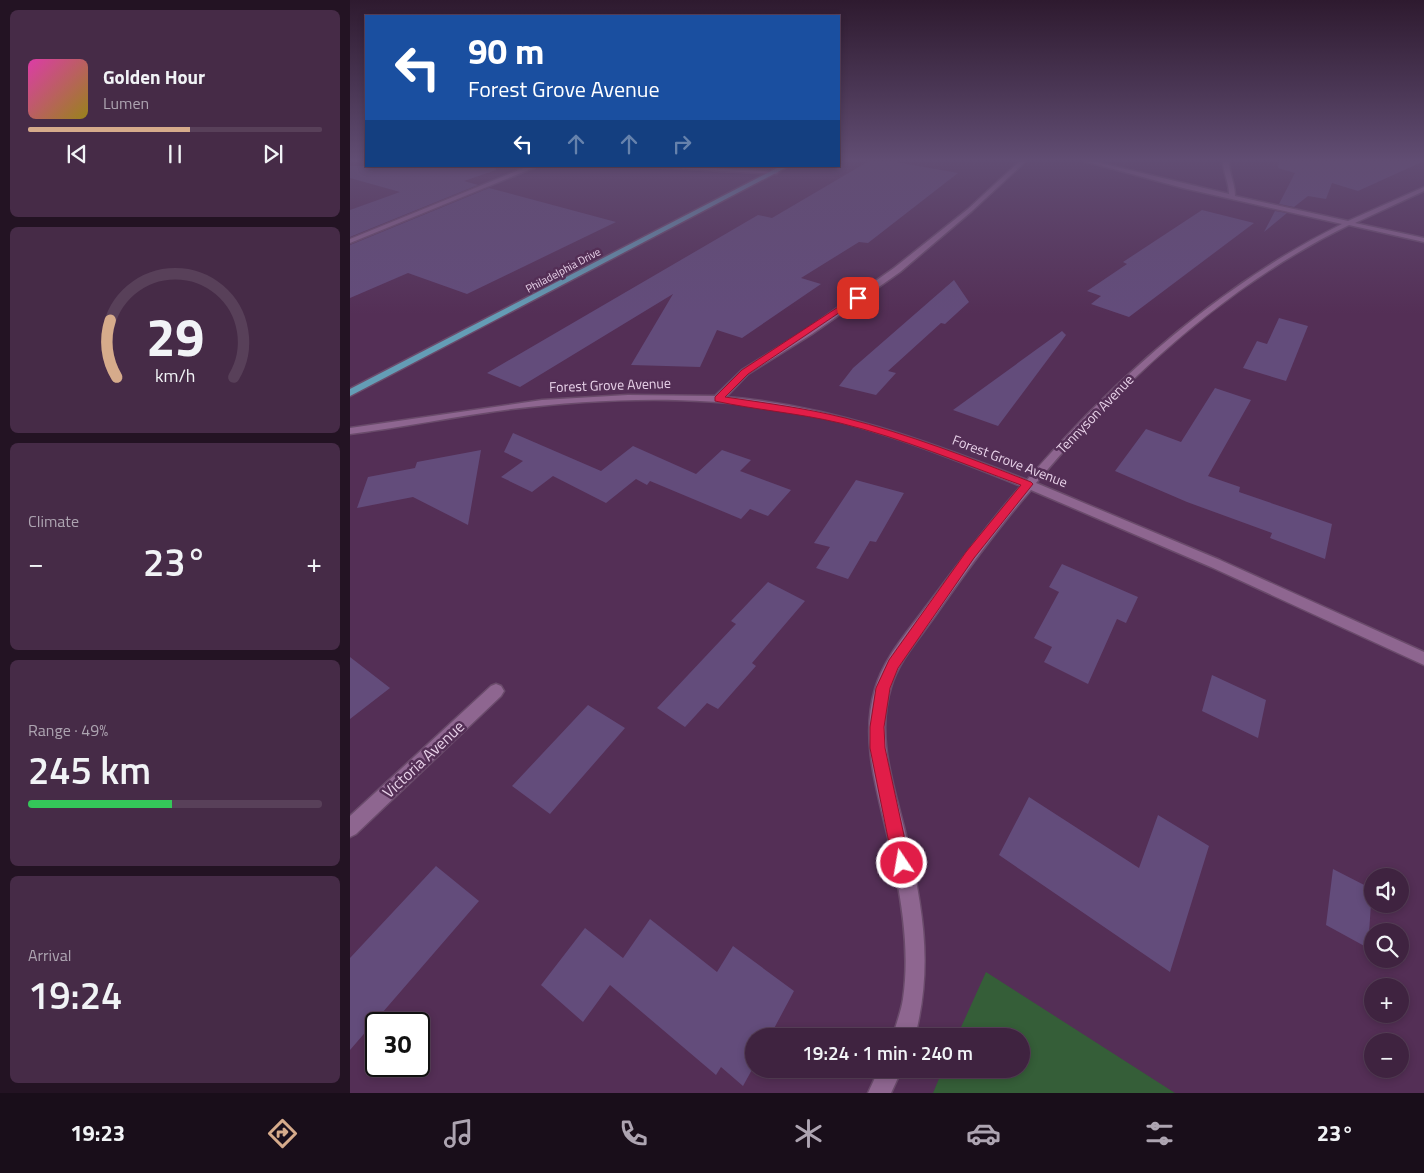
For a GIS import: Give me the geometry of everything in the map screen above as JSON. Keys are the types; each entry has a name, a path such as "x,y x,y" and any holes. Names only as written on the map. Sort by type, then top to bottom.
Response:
{"main road":[{"name":"Philadelphia Drive","path":"350,393 699,212"}],"street":[{"path":"350,241 422,212"},
{"path":"718,399 745,372 809,332 897,270 968,212"},
{"path":"1296,212 1424,240"},
{"name":"Tennyson Avenue","path":"906,1028 914,998 915,949 910,901 878,748 877,727 883,688 893,664 970,555 1028,484 1132,375 1186,328 1270,267 1347,224 1373,212"},
{"name":"Forest Grove Avenue","path":"350,431 482,410 551,402 630,398 718,399 789,409 843,420 924,445 1028,484 1181,546 1424,659"},
{"name":"Victoria Avenue","path":"350,828 496,690"},
{"path":"879,1093 886,1078"}],"green space":[{"path":"986,972 1175,1093 933,1093 939,1078 1030,1078 1030,1028 961,1028"}],"building":[{"path":"350,212 412,212 350,237"},
{"path":"430,212 579,212 616,222 467,294 408,273 350,298 350,245"},
{"path":"782,212 908,212 868,243 859,242 801,278 821,284 742,338 717,330 700,367 631,365 673,294 520,387 487,373 758,215 772,218"},
{"path":"1199,212 1210,212 1254,223 1129,317 1091,304 1101,296 1087,291 1127,264 1123,262"},
{"path":"1274,212 1287,213 1264,232"},
{"path":"954,280 969,302 945,324 941,323 888,371 896,373 876,395 839,386 853,368"},
{"path":"1279,318 1308,326 1286,381 1243,368 1257,341 1267,344"},
{"path":"1062,331 1066,335 998,426 953,410"},
{"path":"1215,388 1251,400 1208,476 1240,487 1239,492 1332,524 1325,559 1270,538 1272,533 1187,502 1115,471 1146,429 1181,442"},
{"path":"513,433 601,471 633,446 696,474 722,450 751,460 740,471 791,490 768,516 750,509 741,519 650,481 647,485 636,479 606,503 553,476 532,492 501,477 523,461 504,452"},
{"path":"481,450 468,525 413,497 357,508 368,477 415,468 417,462"},
{"path":"856,480 904,493 876,542 870,541 848,579 816,568 830,547 814,543"},
{"path":"1062,564 1138,597 1126,623 1117,619 1088,684 1044,662 1052,647 1034,638 1059,592 1049,587"},
{"path":"768,582 805,601 752,663 756,666 718,709 707,703 685,727 657,708 736,624 731,621"},
{"path":"350,657 390,688 350,719"},
{"path":"1212,675 1266,700 1258,738 1202,711"},
{"path":"588,705 625,728 550,814 512,786"},
{"path":"1029,797 1139,868 1158,815 1209,846 1170,972 999,855"},
{"path":"436,866 479,901 383,1012 365,1012 365,1033 350,1050 350,958"},
{"path":"1333,869 1364,885 1364,913 1370,913 1370,923 1364,923 1364,946 1326,925"},
{"path":"650,919 717,972 733,946 794,991 774,1028 745,1028 745,1078 747,1078 743,1086 721,1067 716,1075 610,985 583,1022 541,985 585,928 623,958"}],"route":[{"path":"858,298 809,332 745,372 718,399 789,409 843,420 932,448 1028,484 970,555 893,664 883,688 877,727 878,748 902,863"}]}
